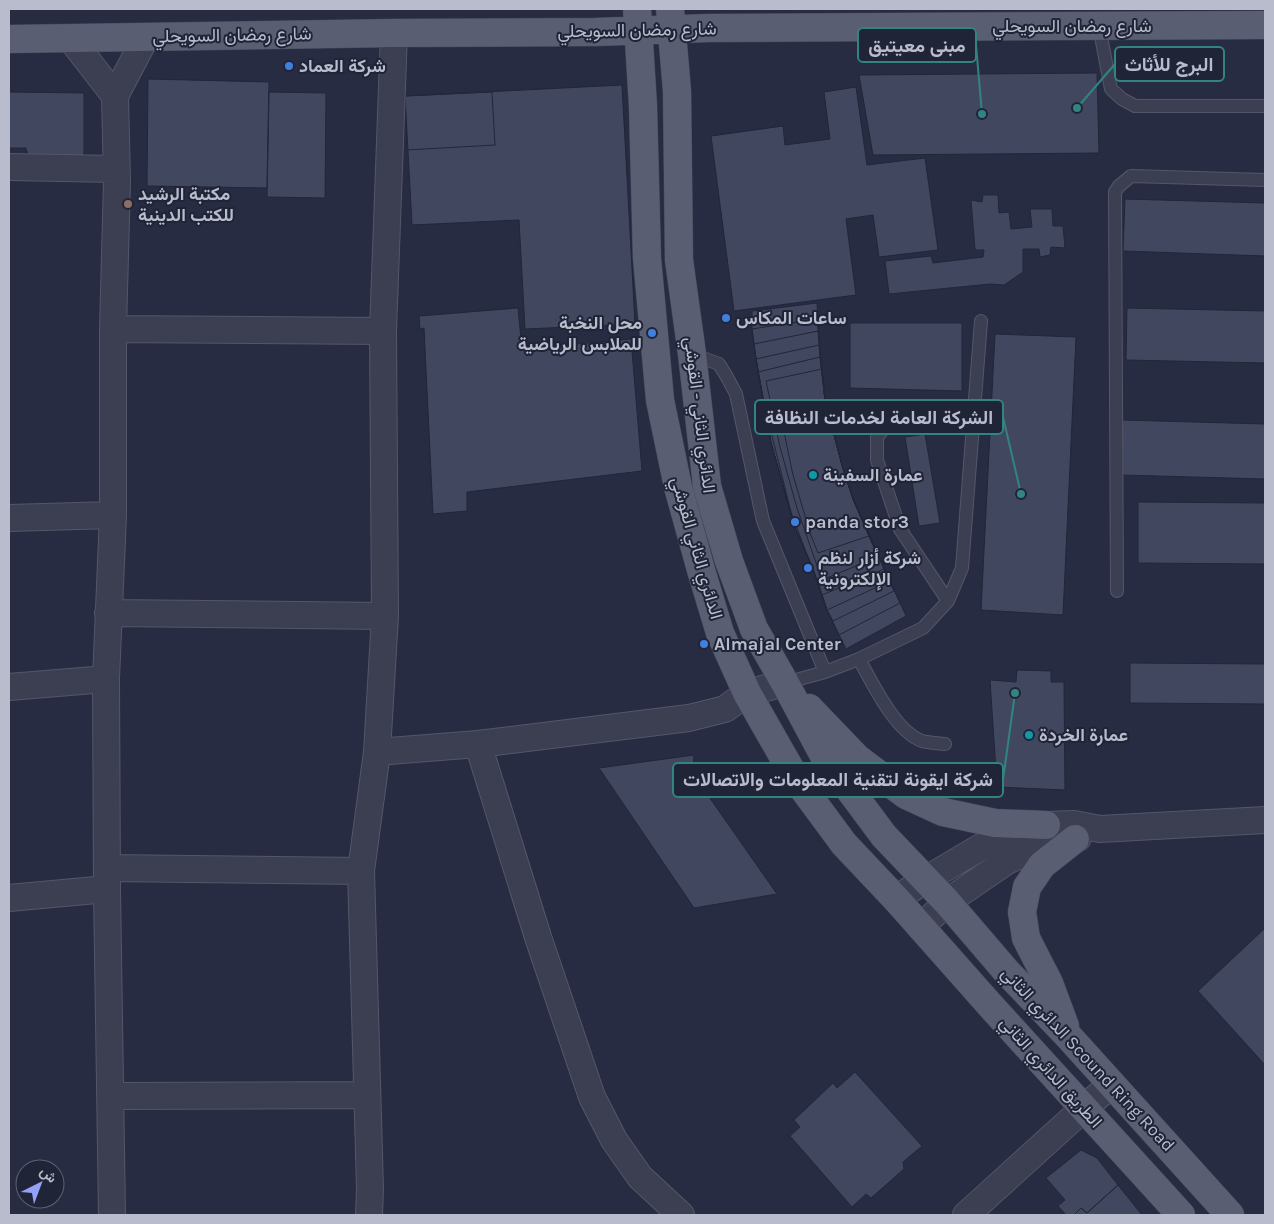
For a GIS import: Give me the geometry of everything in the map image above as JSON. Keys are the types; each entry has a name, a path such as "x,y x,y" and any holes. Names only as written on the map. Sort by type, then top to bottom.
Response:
{"main road":[{"name":"شارع رمضان السويحلي","path":"9,39 394,33 671,19 709,28 1265,25"},
{"name":"الدائري الثاني - القوشي","path":"671,19 677,91 679,260 692,354 706,486 729,560 754,629 824,754 884,836 948,902"},
{"name":"الدائري الثاني القوشي","path":"638,20 643,106 647,258 660,400 678,488 720,633 747,693 796,779 844,844 921,927"},
{"path":"785,683 857,758 906,795 943,812 995,823 1046,825"},
{"path":"1069,1037 1049,983 1026,938 1022,912 1027,887 1042,865 1087,834"},
{"name":"الدائري الثاني Scound Ring Road","path":"948,902 1007,972 1069,1037 1230,1215"},
{"name":"الطريق الدائري الثاني","path":"921,927 1181,1215"}],"street":[{"path":"369,1215 370,1188 361,871 376,752 385,616 383,331 394,33"},
{"path":"112,1215 106,680 113,515 113,328 117,181 115,96 146,37"},
{"path":"70,38 115,96"},
{"path":"9,167 116,169"},
{"path":"113,328 383,331"},
{"path":"9,518 113,515"},
{"path":"108,613 385,616"},
{"path":"9,687 106,680"},
{"path":"376,752 478,744 689,718 725,709 747,693 785,683"},
{"path":"478,744 538,937 592,1097 614,1140 640,1177 668,1211"},
{"path":"921,927 948,902 1007,861 1030,850 1087,834 1265,820"},
{"path":"896,899 998,837 1022,828 1074,824 1087,834"},
{"path":"9,898 107,878 361,871"},
{"path":"966,1215 1112,1084"},
{"path":"111,1096 367,1095"}],"lane":[{"path":"1099,26 1111,89 1122,99 1135,106 1265,106"},
{"path":"1117,591 1115,192 1131,176 1265,180"},
{"path":"785,683 825,672 859,659 923,628 948,601 962,568 981,321"},
{"path":"692,354 719,364 736,394 764,521 825,672"},
{"path":"948,601 900,529 877,460 877,437 893,418 919,418 973,427"},
{"path":"859,659 891,714 906,731 922,741 945,744"}],"building":[{"path":"1097,73 1099,153 873,155 859,75"},
{"path":"148,79 269,82 267,188 147,186"},
{"path":"622,85 635,324 525,329 519,220 412,225 405,96"},
{"path":"856,87 867,165 925,158 938,250 879,257 873,215 846,219 856,295 734,311 711,136 783,126 785,145 830,139 824,92"},
{"path":"9,92 84,93 84,163 30,162 26,148 9,148"},
{"path":"269,92 326,93 325,198 267,197"},
{"path":"492,92 495,145 407,150 405,96"},
{"path":"983,195 998,195 999,213 1009,212 1011,229 1032,227 1030,209 1052,209 1053,226 1063,226 1065,248 1051,247 1050,255 1040,257 1039,249 1023,249 1023,272 1004,285 990,284 889,294 885,261 931,256 933,263 983,257 984,250 975,250 971,200 982,202"},
{"path":"1125,199 1265,203 1265,256 1123,251"},
{"name":"عمارة السفينة","path":"817,303 825,400 842,465 853,499 906,616 846,649 827,610 812,566 795,528 771,443 752,329 752,311"},
{"path":"518,308 522,349 631,339 642,471 467,492 467,511 433,514 424,328 420,329 419,316"},
{"path":"1127,308 1265,311 1265,363 1126,360"},
{"name":"عمارة السفينة","path":"817,319 825,400 842,465 853,499 900,603 839,635 827,610 812,566 795,528 771,443 752,329"},
{"path":"850,323 962,323 962,391 850,388"},
{"name":"عمارة السفينة","path":"818,331 825,400 842,465 853,499 894,591 833,621 795,528 771,443 754,344"},
{"path":"995,334 1076,337 1063,615 981,610"},
{"name":"عمارة السفينة","path":"819,345 825,400 842,465 853,499 890,581 827,610 812,566 795,528 771,443 756,359"},
{"name":"عمارة السفينة","path":"820,357 825,400 842,465 853,499 884,569 822,595 791,512 763,400 758,372"},
{"path":"822,369 825,400 842,465 853,499 878,557 822,580 797,508 780,447 766,381"},
{"path":"830,420 853,499 869,536 818,553 810,533 793,475 784,432"},
{"path":"1122,420 1265,424 1265,479 1121,475"},
{"path":"925,434 940,523 919,526 905,437"},
{"path":"1138,502 1265,503 1265,564 1138,563"},
{"path":"1130,663 1265,664 1265,704 1130,703"},
{"name":"عمارة الخردة","path":"1017,670 1051,671 1051,682 1064,682 1065,790 997,787 990,680 1016,682"},
{"path":"694,755 693,774 777,894 694,908 599,768"},
{"path":"1264,929 1265,931 1265,1065 1198,991"},
{"path":"855,1072 922,1146 903,1162 904,1169 871,1198 866,1194 852,1207 790,1136 800,1127 794,1120 833,1083 837,1088"},
{"path":"1081,1150 1097,1158 1118,1185 1087,1213 1081,1208 1074,1215 1066,1215 1058,1206 1065,1200 1046,1178"},
{"path":"1118,1185 1142,1215 1074,1215 1081,1208 1087,1213"}],"place":[{"name":"شركة العماد","path":"289,66"},
{"name":"البرج للأثاث","path":"1077,108"},
{"name":"مبنى معيتيق","path":"982,114"},
{"name":"مكتبة الرشيد للكتب الدينية","path":"128,204"},
{"name":"ساعات المكاس","path":"726,318"},
{"name":"محل النخبة للملابس الرياضية","path":"652,333"},
{"name":"عمارة السفينة","path":"813,475"},
{"name":"الشركة العامة لخدمات النظافة","path":"1021,494"},
{"name":"panda stor3","path":"795,522"},
{"name":"شركة أزار لنظم الإلكترونية","path":"808,568"},
{"name":"Almajal Center","path":"704,644"},
{"name":"شركة ايقونة لتقنية المعلومات والاتصالات","path":"1015,693"},
{"name":"عمارة الخردة","path":"1029,735"}]}
